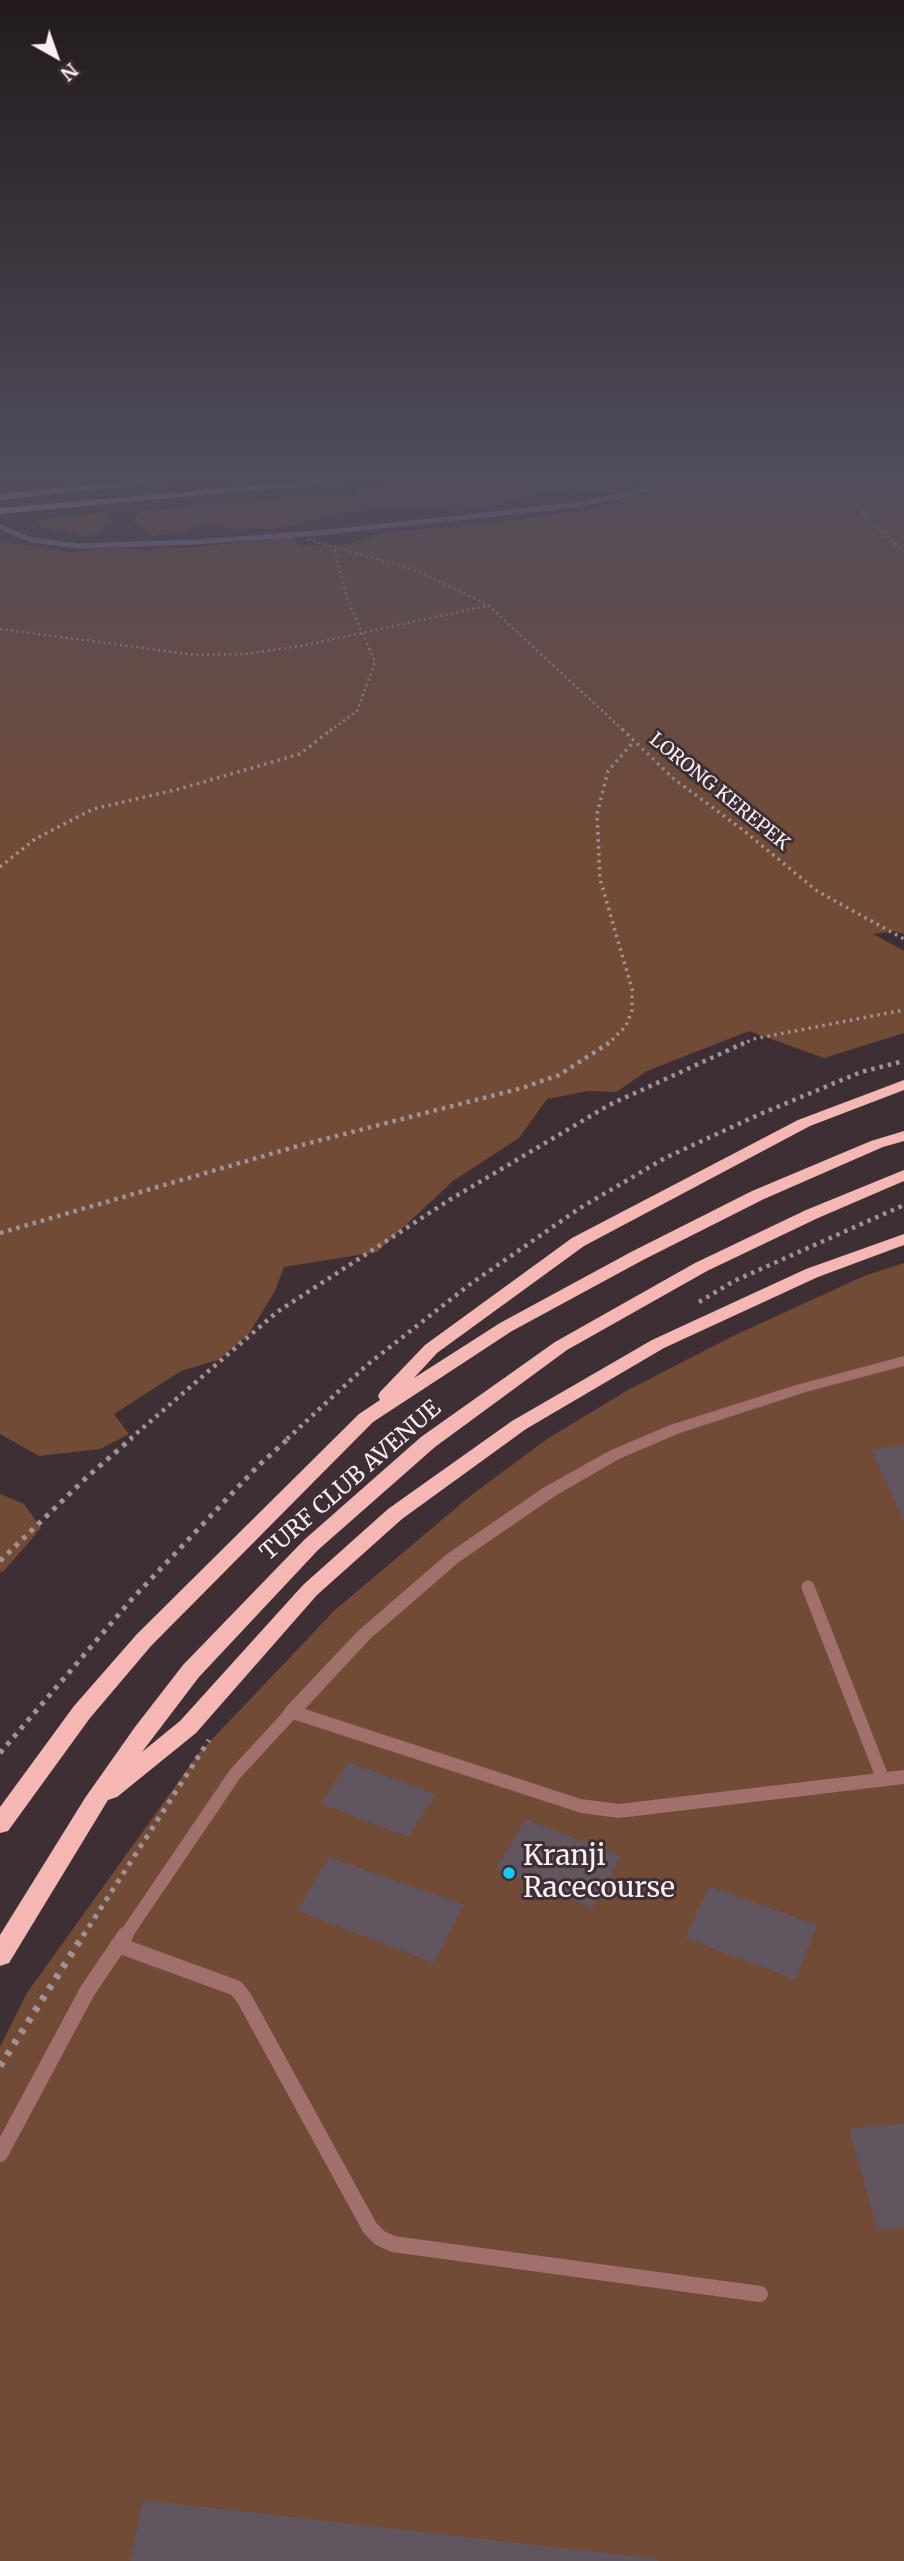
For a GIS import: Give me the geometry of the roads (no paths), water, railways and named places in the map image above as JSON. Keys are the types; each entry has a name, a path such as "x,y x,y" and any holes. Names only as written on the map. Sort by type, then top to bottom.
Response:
{"main road":[{"path":"366,1418 431,1349 578,1242 804,1122 904,1085"},
{"name":"TURF CLUB AVENUE","path":"0,1824 82,1712 144,1640 366,1418 506,1327 637,1256 758,1195 877,1144 904,1136"},
{"name":"TURF CLUB AVENUE","path":"0,1956 93,1804 143,1732 191,1671 311,1545 428,1442 561,1346 654,1293 811,1213 904,1175"},
{"path":"93,1804 188,1727 310,1590 395,1514 519,1425 658,1344 812,1273 904,1240"}],"street":[{"path":"904,1361 802,1388 675,1429 614,1455 549,1492 443,1566 364,1635 292,1712 581,1807 619,1811 904,1777"}],"lane":[{"path":"808,1587 883,1779"},
{"path":"0,2154 88,1990 236,1774 292,1712"},
{"path":"118,1945 236,1988 244,1998 370,2228 380,2238 393,2244 760,2294"}],"place":[{"name":"Kranji Racecourse","path":"509,1873"}]}
